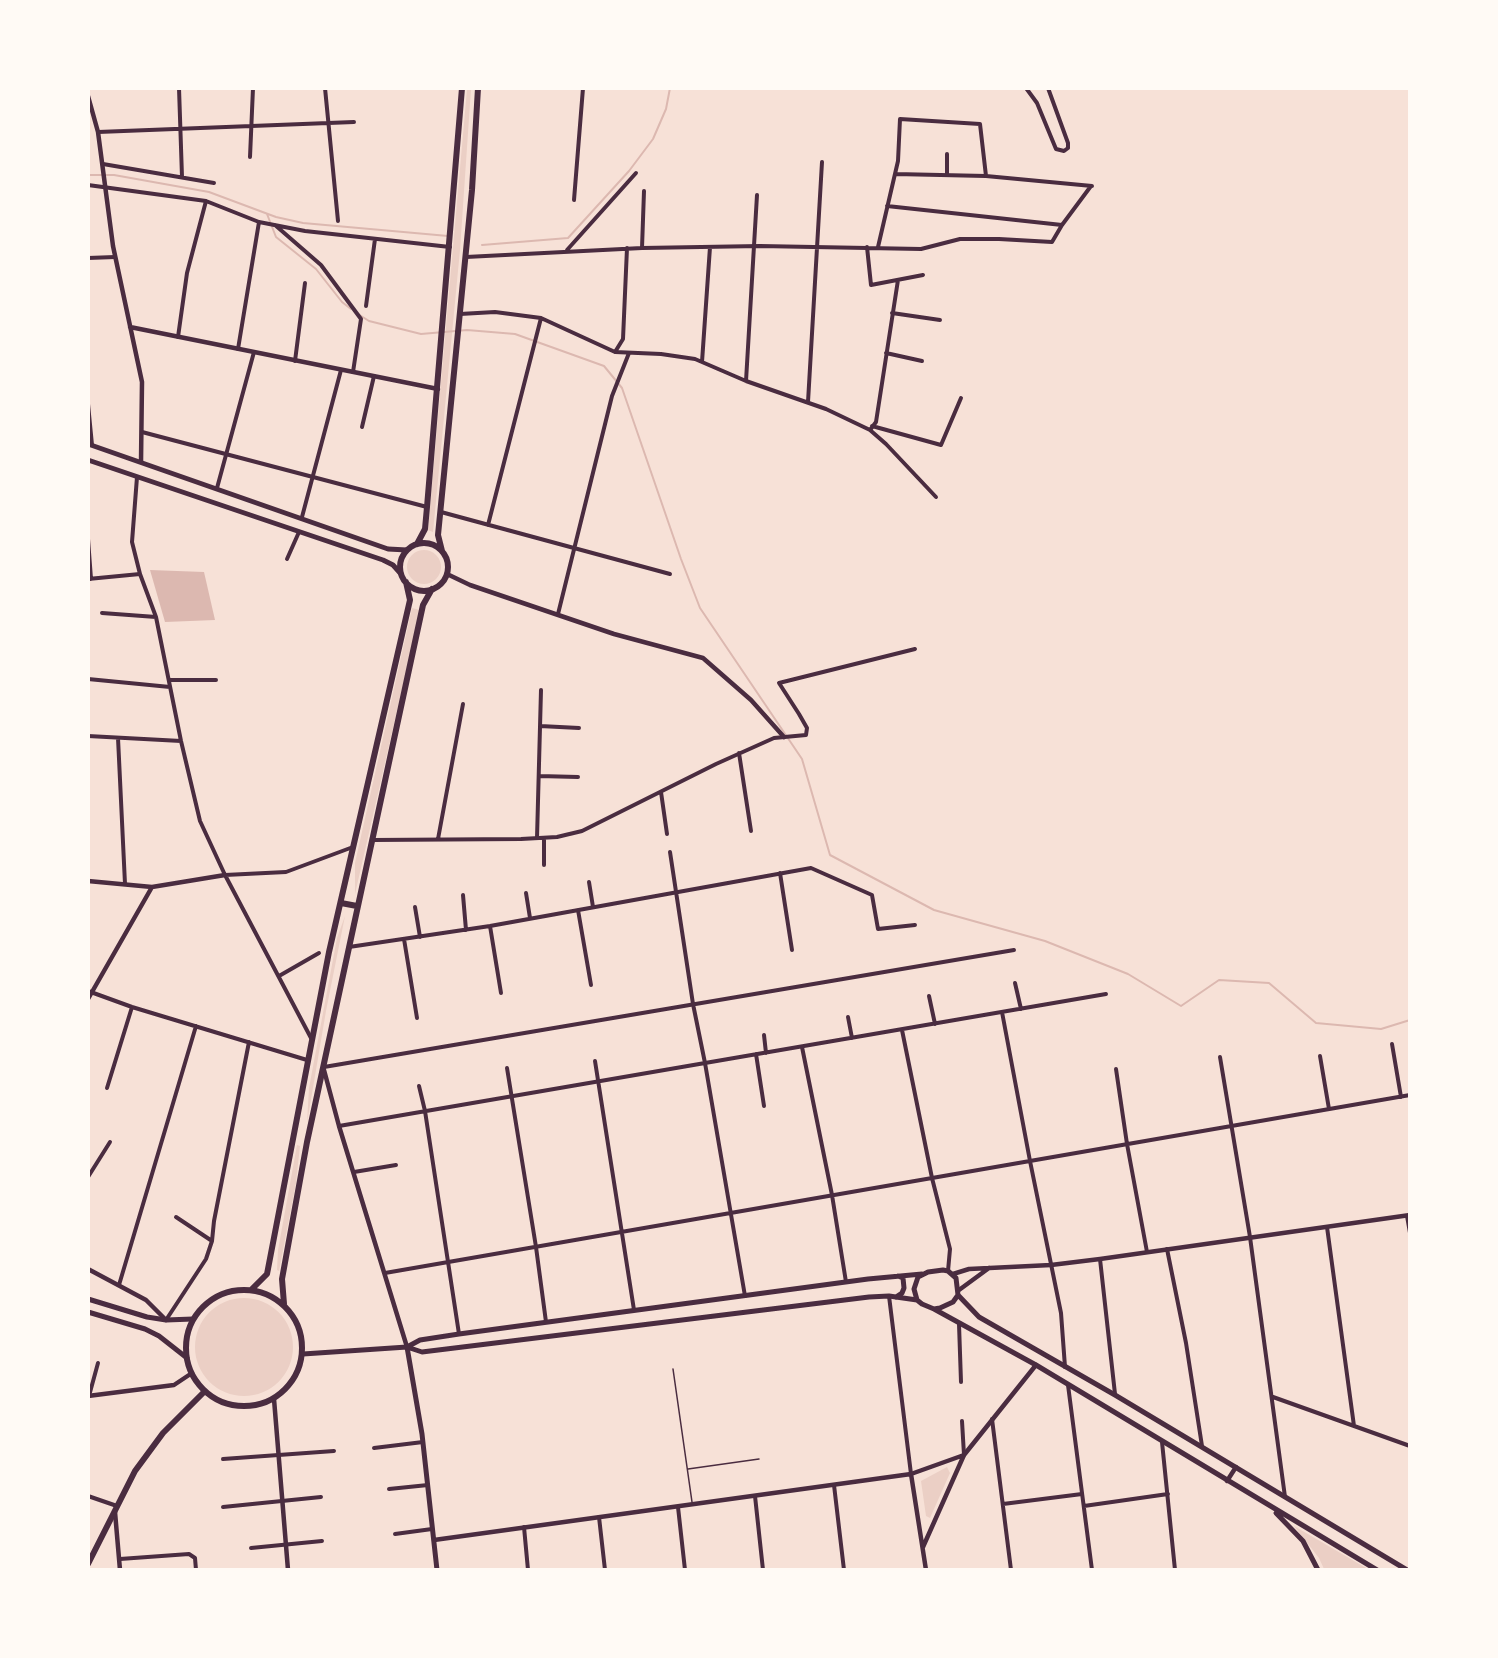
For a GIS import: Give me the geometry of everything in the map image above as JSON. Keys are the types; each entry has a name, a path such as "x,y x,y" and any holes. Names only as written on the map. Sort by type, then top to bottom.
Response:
{"main road":[{"path":"417,544 425,529 462,88"},
{"path":"284,1304 282,1279 307,1142 423,605 432,589 443,581 447,574 447,561 438,535 472,190 478,88"},
{"path":"90,444 388,549 407,550"},
{"path":"88,460 383,560 393,565 401,574 406,582 410,600 311,1039 267,1274 252,1289"},
{"path":"242,512 246,498"},
{"path":"401,574 402,559 407,550 417,544 432,544 442,551"},
{"path":"406,582 416,589 432,589"},
{"path":"340,903 357,906"},
{"path":"296,1126 310,1129"},
{"path":"294,1139 307,1142"},
{"path":"407,1347 420,1340 634,1310 936,1271 950,1273 958,1282 959,1292 979,1317 1202,1446 1407,1569"},
{"path":"917,1300 914,1289 918,1277 922,1274"},
{"path":"892,1296 902,1293 904,1288 903,1278 898,1276"},
{"path":"252,1289 269,1294 284,1304 296,1319 302,1336 303,1354 298,1372 288,1387 274,1399 256,1405 238,1406 220,1401 205,1391 192,1373 187,1358 187,1339 193,1319 204,1305 218,1295 234,1290 252,1289"},
{"path":"934,1309 953,1302 959,1292"},
{"path":"303,1354 407,1347 422,1352 869,1297 892,1296 917,1300 1036,1365 1377,1569"},
{"path":"88,1299 147,1317 166,1320 193,1319"},
{"path":"88,1312 145,1329 159,1336 187,1358"},
{"path":"407,1347 423,1442 437,1569"},
{"path":"88,1564 135,1471 163,1433 205,1391"},
{"path":"1271,1507 1303,1541 1318,1569"}],"street":[{"path":"179,88 182,177"},
{"path":"250,158 253,88"},
{"path":"324,88 338,221"},
{"path":"574,200 583,88"},
{"path":"1026,88 1037,103 1056,149 1064,151 1068,148 1068,143 1048,88"},
{"path":"88,96 92,118 98,132 115,257 142,382 141,462"},
{"path":"878,247 898,161 900,119 980,124 986,176"},
{"path":"98,132 354,122"},
{"path":"947,154 947,175"},
{"path":"808,402 815,247 822,162"},
{"path":"103,164 214,183"},
{"path":"566,250 636,173"},
{"path":"466,256 566,250 756,246 921,249 960,239 999,238 1052,242 1092,186 986,176 895,174"},
{"path":"88,185 206,201 259,222 305,231 450,247"},
{"path":"642,248 644,191"},
{"path":"746,381 756,246 757,195"},
{"path":"178,337 187,273 206,201"},
{"path":"887,206 1062,225"},
{"path":"238,349 259,222"},
{"path":"273,224 321,265 361,319 353,372"},
{"path":"366,306 375,239"},
{"path":"702,362 710,247"},
{"path":"867,247 871,285 923,275"},
{"path":"615,352 623,339 627,248"},
{"path":"88,258 115,257"},
{"path":"871,428 876,422 898,280"},
{"path":"295,361 305,283"},
{"path":"460,314 495,312 541,318 615,352 661,354 695,359 746,381 808,402 871,428 941,445 961,398"},
{"path":"892,313 940,320"},
{"path":"488,525 541,318"},
{"path":"130,327 438,389"},
{"path":"216,488 254,352"},
{"path":"558,614 612,396 629,353"},
{"path":"886,353 922,361"},
{"path":"302,518 341,370"},
{"path":"362,427 374,376"},
{"path":"88,404 90,444"},
{"path":"871,428 936,497"},
{"path":"142,432 427,507"},
{"path":"137,477 132,542 140,574 156,617 200,821 225,875 311,1039"},
{"path":"441,512 670,574"},
{"path":"287,559 299,531"},
{"path":"88,539 90,579 140,574"},
{"path":"447,574 470,585 614,634 703,658 751,700 784,737"},
{"path":"102,613 156,617"},
{"path":"373,840 544,838 582,831 739,753 774,738 806,735 807,728 779,683 915,649"},
{"path":"88,679 170,687"},
{"path":"169,680 216,680"},
{"path":"537,838 542,690"},
{"path":"438,839 463,704"},
{"path":"540,726 579,728"},
{"path":"88,736 181,741"},
{"path":"118,738 125,884"},
{"path":"739,753 751,831"},
{"path":"538,776 578,777"},
{"path":"661,792 667,834"},
{"path":"544,838 544,865"},
{"path":"88,881 152,887 225,875 286,872 354,847"},
{"path":"670,852 693,1004 745,1296"},
{"path":"348,947 490,926 811,868 872,895 878,928 915,925"},
{"path":"780,873 792,950"},
{"path":"589,882 593,906"},
{"path":"88,999 152,887"},
{"path":"526,893 530,918"},
{"path":"463,895 466,930"},
{"path":"415,907 420,937"},
{"path":"578,910 591,985"},
{"path":"490,926 501,993"},
{"path":"404,939 417,1018"},
{"path":"407,1347 323,1067 1014,950"},
{"path":"279,976 320,953"},
{"path":"1015,983 1021,1009"},
{"path":"90,992 307,1060"},
{"path":"339,1126 1106,994"},
{"path":"928,996 935,1024"},
{"path":"107,1088 132,1006"},
{"path":"1002,1012 1061,1313 1066,1368"},
{"path":"848,1017 852,1038"},
{"path":"119,1285 196,1026"},
{"path":"902,1029 932,1178 950,1249 950,1273 969,1269 1051,1265 1100,1259 1408,1216 1410,1233"},
{"path":"764,1035 766,1053"},
{"path":"88,1269 146,1300 166,1320 206,1259 212,1241 249,1042"},
{"path":"1392,1044 1401,1097"},
{"path":"802,1047 832,1196 846,1282"},
{"path":"756,1054 764,1106"},
{"path":"1320,1056 1329,1109"},
{"path":"1220,1057 1250,1238 1286,1497"},
{"path":"595,1061 634,1310"},
{"path":"507,1068 546,1323"},
{"path":"1116,1070 1147,1252"},
{"path":"419,1086 450,1262 459,1334"},
{"path":"385,1273 1410,1095"},
{"path":"88,1177 110,1142"},
{"path":"354,1172 396,1166"},
{"path":"176,1217 212,1241"},
{"path":"1327,1227 1354,1426"},
{"path":"1167,1249 1186,1343 1202,1446"},
{"path":"1100,1259 1115,1395"},
{"path":"959,1292 989,1268"},
{"path":"892,1296 911,1474 926,1569"},
{"path":"959,1324 961,1382"},
{"path":"98,1363 89,1396 174,1385 192,1373"},
{"path":"923,1547 964,1455 1036,1365"},
{"path":"1068,1385 1092,1569"},
{"path":"1273,1397 1410,1446"},
{"path":"274,1399 288,1569"},
{"path":"992,1419 1011,1569"},
{"path":"962,1421 964,1455"},
{"path":"374,1448 423,1442"},
{"path":"1162,1442 1175,1569"},
{"path":"223,1459 334,1450"},
{"path":"434,1540 911,1474 964,1455"},
{"path":"1227,1481 1236,1467"},
{"path":"389,1490 428,1485"},
{"path":"834,1485 844,1569"},
{"path":"1003,1504 1082,1494"},
{"path":"1084,1506 1168,1494"},
{"path":"88,1496 116,1509 120,1569"},
{"path":"222,1507 321,1497"},
{"path":"755,1497 763,1569"},
{"path":"678,1507 685,1569"},
{"path":"599,1517 605,1569"},
{"path":"524,1527 528,1569"},
{"path":"395,1534 433,1529"},
{"path":"251,1548 322,1541"},
{"path":"120,1560 189,1554 195,1558 196,1569"}],"lane":[{"path":"673,1369 692,1505"},
{"path":"687,1469 759,1460"}],"shaded area":[{"path":"467,89 471,89 460,250 433,532 428,530"},
{"path":"424,550 436,555 441,567 436,579 424,584 412,579 407,567 412,555"},
{"path":"150,570 204,572 215,620 165,622"},
{"path":"412,608 420,610 355,894 355,863"},
{"path":"345,916 307,1123 309,1088 337,938"},
{"path":"297,1145 300,1146 296,1183 279,1271 277,1270 278,1250"},
{"path":"244,1298 254,1299 271,1306 285,1320 292,1337 292,1357 285,1374 271,1388 254,1395 244,1396 234,1395 217,1388 203,1374 196,1357 195,1347 196,1337 203,1320 217,1306 234,1299"},
{"path":"947,1467 950,1473 930,1518 926,1516 921,1481"},
{"path":"1294,1526 1368,1569 1324,1569 1319,1558"}],"waterway":[{"path":"482,245 568,238 629,171 653,139 666,109 670,88"},
{"path":"88,175 114,175 209,192 276,217 303,223 448,236"},
{"path":"267,214 276,237 316,269 342,302 351,309"},
{"path":"358,314 369,321 421,334 467,330 515,334 604,366 622,388 700,608 802,759 830,855 934,910 1045,941 1128,974 1181,1006 1219,980 1269,983 1316,1023 1381,1029 1410,1020"}]}
